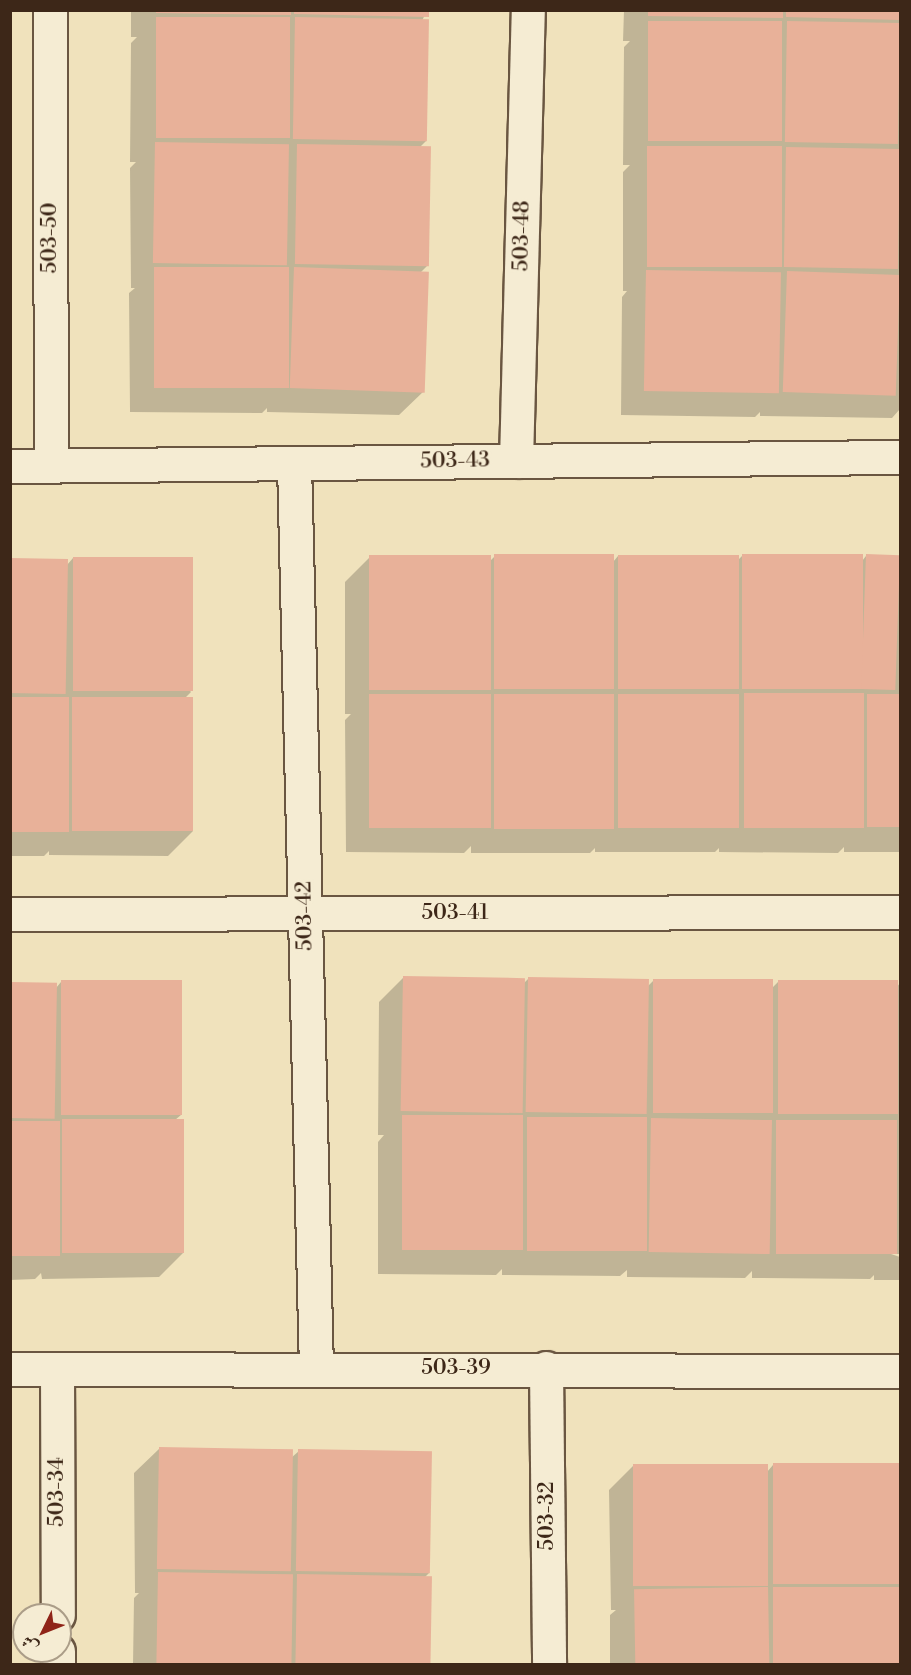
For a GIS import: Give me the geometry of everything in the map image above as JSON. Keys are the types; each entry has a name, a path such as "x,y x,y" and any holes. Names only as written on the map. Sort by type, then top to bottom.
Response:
{"street":[{"name":"503-50","path":"50,10 51,465"},
{"name":"503-48","path":"516,461 528,10"},
{"name":"503-43","path":"10,466 900,457"},
{"name":"503-42","path":"294,463 316,1369"},
{"name":"503-41","path":"10,914 900,912"},
{"name":"503-39","path":"10,1369 546,1368 900,1371"},
{"name":"503-32","path":"546,1368 549,1665"},
{"name":"503-34","path":"57,1370 58,1603"}],"building":[{"path":"156,10 291,10 291,15 156,13"},
{"path":"294,10 429,10 429,17 294,14"},
{"path":"648,10 783,10 783,18 648,16"},
{"path":"786,10 900,10 900,20 786,17"},
{"path":"156,17 290,17 290,138 156,138"},
{"path":"295,17 429,19 427,141 293,139"},
{"path":"648,21 782,21 782,141 648,141"},
{"path":"787,21 900,23 898,144 785,142"},
{"path":"155,142 289,144 287,265 153,263"},
{"path":"297,144 431,146 429,266 295,264"},
{"path":"647,146 782,146 782,267 647,267"},
{"path":"786,147 900,149 898,269 784,267"},
{"path":"154,267 289,267 289,388 154,388"},
{"path":"294,267 429,272 425,393 290,388"},
{"path":"646,270 781,272 779,393 644,391"},
{"path":"787,271 900,275 896,396 783,392"},
{"path":"494,554 614,554 614,689 494,689"},
{"path":"742,554 863,554 863,689 742,689"},
{"path":"866,554 900,555 895,690 861,689"},
{"path":"369,555 491,555 491,690 369,690"},
{"path":"618,555 739,555 739,689 618,689"},
{"path":"73,557 193,557 193,691 73,691"},
{"path":"10,558 68,559 66,694 10,693"},
{"path":"744,693 864,693 864,828 744,828"},
{"path":"369,694 491,694 491,828 369,828"},
{"path":"494,694 614,694 614,829 494,829"},
{"path":"618,694 739,694 739,828 618,828"},
{"path":"867,694 900,694 900,827 867,827"},
{"path":"10,697 69,697 69,832 10,832"},
{"path":"72,697 193,697 193,831 72,831"},
{"path":"403,976 525,978 523,1113 401,1111"},
{"path":"528,977 649,979 647,1114 526,1112"},
{"path":"653,979 773,979 773,1113 653,1113"},
{"path":"61,980 182,980 182,1115 61,1115"},
{"path":"778,980 898,980 898,1114 778,1114"},
{"path":"10,982 57,983 55,1119 10,1118"},
{"path":"402,1115 523,1115 523,1250 402,1250"},
{"path":"527,1117 647,1117 647,1251 527,1251"},
{"path":"651,1118 772,1120 770,1254 649,1252"},
{"path":"62,1119 184,1119 184,1253 62,1253"},
{"path":"776,1120 897,1120 897,1254 776,1254"},
{"path":"10,1121 60,1121 60,1256 10,1256"},
{"path":"159,1447 293,1449 291,1571 157,1569"},
{"path":"298,1449 432,1451 430,1573 296,1571"},
{"path":"773,1463 900,1463 900,1584 773,1584"},
{"path":"633,1464 768,1464 768,1586 633,1586"},
{"path":"158,1572 293,1574 291,1664 156,1664"},
{"path":"297,1574 432,1576 430,1664 295,1664"},
{"path":"768,1587 769,1664 635,1664 634,1589"},
{"path":"773,1587 900,1587 900,1664 773,1664"}]}
